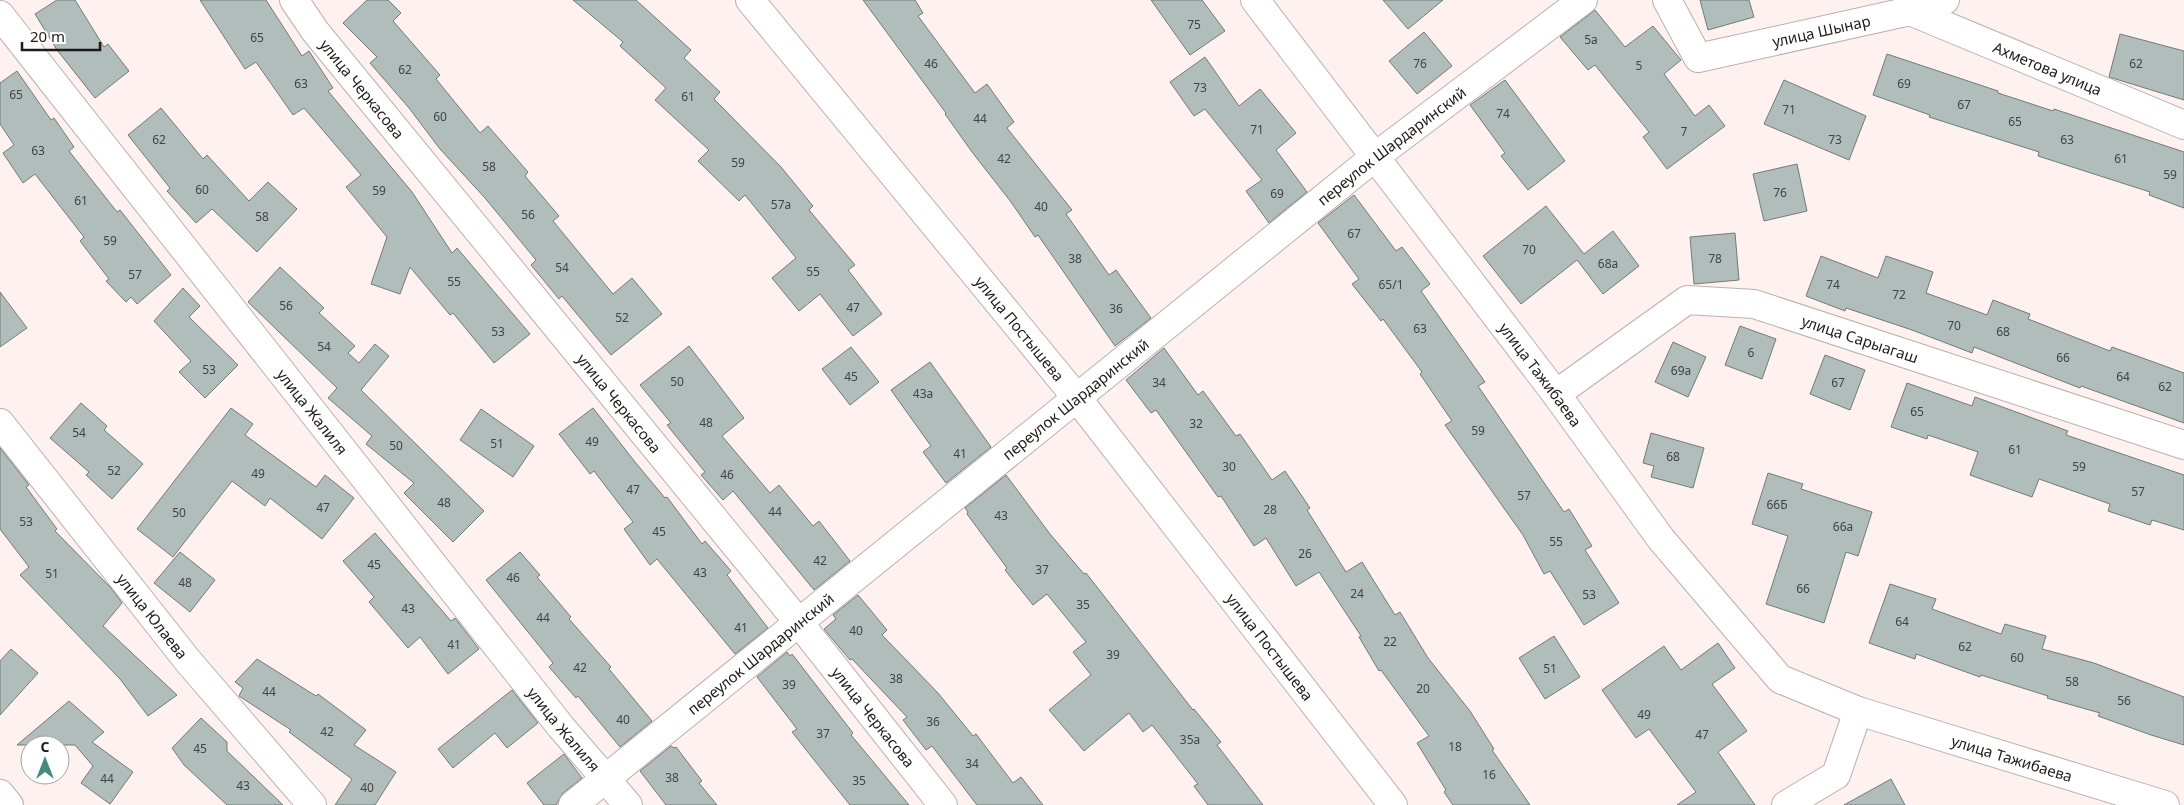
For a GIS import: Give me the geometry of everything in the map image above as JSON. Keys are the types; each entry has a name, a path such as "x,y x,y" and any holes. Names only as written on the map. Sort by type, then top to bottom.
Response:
{"street":[{"name":"улица Черкасова","path":"294,0 322,39 800,624 942,805"},
{"name":"улица Постышева","path":"750,0 1077,398 1392,805"},
{"name":"улица Тажибаева","path":"1255,0 1556,394 1662,539 1780,679 1858,711 2165,805"},
{"name":"переулок Шардаринский","path":"573,805 800,624 1376,156 1583,0"},
{"name":"улица Шынар","path":"1667,0 1698,58 1910,11 1945,0"},
{"name":"Ахметова улица","path":"1910,11 2184,125"},
{"name":"улица Жалиля","path":"0,15 561,727 628,805"},
{"name":"улица Сарыагаш","path":"1556,394 1687,300 1754,304 2184,445"},
{"name":"улица Юлаева","path":"0,423 188,661 312,805"},
{"path":"1786,805 1836,775 1858,711"},
{"path":"0,794 9,805"}],"building":[{"path":"57,0 75,0 104,47 108,44 129,71 95,98 57,50 35,14"},
{"path":"200,0 266,0 302,56 309,51 333,88 328,91 412,192 452,253 457,248 530,334 494,363 453,313 450,315 410,267 400,294 371,284 387,237 346,187 361,175 304,108 293,115 256,62 245,69"},
{"path":"367,0 388,0 401,13 393,21 440,75 436,79 480,133 488,126 528,172 525,176 559,216 553,221 613,294 632,278 662,314 611,355 562,296 559,299 531,265 536,260 485,198 440,149 409,108 370,63 377,57 343,23"},
{"path":"573,0 636,0 691,50 684,58 720,92 714,99 781,167 813,206 809,210 855,265 848,270 882,314 853,336 820,294 799,311 772,278 796,258 745,195 739,201 698,161 709,150 655,100 666,88 620,46 623,42"},
{"path":"863,0 915,0 923,13 918,16 975,93 987,84 1014,122 1007,128 1072,210 1066,214 1109,275 1116,270 1151,318 1115,346 1038,235 1035,237"},
{"path":"1151,0 1202,0 1225,31 1190,55"},
{"path":"1383,0 1443,0 1408,29"},
{"path":"1700,0 1749,0 1754,17 1708,30"},
{"path":"1595,10 1625,47 1653,26 1681,60 1664,74 1695,116 1709,105 1725,126 1667,169 1643,137 1649,132 1595,65 1588,70 1560,37"},
{"path":"1424,32 1452,66 1417,94 1389,61"},
{"path":"2120,34 2184,51 2184,100 2109,77"},
{"path":"1887,54 1998,91 1998,93 2053,111 2054,109 2184,152 2184,208 2149,195 2150,192 2038,156 2039,152 1929,117 1930,115 1873,95"},
{"path":"1205,57 1239,106 1260,89 1296,133 1276,150 1307,192 1269,223 1246,191 1262,180 1205,109 1194,116 1170,82"},
{"path":"17,71 51,120 54,118 74,147 69,151 117,212 120,210 171,275 137,304 131,297 126,302 106,281 109,279 80,241 84,237 35,174 23,183 3,153 14,145 0,124 0,83"},
{"path":"1505,80 1565,161 1528,190 1501,156 1505,153 1470,105"},
{"path":"1784,80 1866,116 1849,160 1764,124"},
{"path":"161,108 203,159 207,155 249,201 268,182 297,209 257,252 212,209 196,223 167,191 170,188 128,135"},
{"path":"1797,164 1807,211 1764,221 1753,174"},
{"path":"1354,195 1396,251 1402,247 1430,284 1421,291 1485,382 1478,386 1564,512 1569,509 1592,546 1585,550 1619,603 1584,625 1550,571 1544,574 1523,535 1445,425 1452,421 1420,374 1422,372 1383,319 1381,321 1352,284 1359,279 1318,223"},
{"path":"1546,206 1584,254 1613,231 1639,266 1603,294 1577,260 1521,304 1483,256"},
{"path":"1735,233 1739,280 1694,284 1690,237"},
{"path":"1821,256 1878,278 1886,256 1933,272 1926,293 1987,315 1993,300 2030,314 2028,319 2110,351 2112,347 2184,373 2184,423 2081,386 2080,388 1974,347 1972,353 1912,330 1846,308 1845,311 1806,296"},
{"path":"280,267 324,308 319,313 355,346 348,353 359,363 375,344 389,356 361,390 484,511 453,542 404,493 414,483 366,444 372,436 328,398 337,388 248,302"},
{"path":"183,288 200,306 189,317 238,365 205,398 179,372 191,361 154,321"},
{"path":"0,292 27,328 0,347"},
{"path":"1740,326 1776,339 1762,379 1725,365"},
{"path":"1673,342 1706,357 1688,397 1655,382"},
{"path":"689,346 744,418 722,436 770,493 779,485 813,526 819,521 850,561 814,590 733,491 723,500 701,475 705,472 667,425 671,423 640,385"},
{"path":"851,347 879,382 850,405 822,369"},
{"path":"1164,348 1198,395 1203,391 1236,436 1240,434 1272,480 1285,471 1310,508 1307,510 1346,572 1362,562 1395,615 1400,612 1428,658 1470,711 1494,749 1492,750 1530,805 1453,805 1417,743 1429,736 1381,670 1379,671 1359,637 1361,636 1319,572 1296,586 1266,538 1254,546 1221,496 1218,497 1156,410 1151,413 1126,380"},
{"path":"1825,355 1865,370 1850,410 1810,394"},
{"path":"930,362 991,447 946,483 923,452 931,446 891,390"},
{"path":"1907,383 1972,406 1975,397 2068,431 2066,435 2184,475 2184,530 2152,520 2150,525 2108,511 2110,504 2039,479 2032,497 1970,475 1978,452 1928,435 1927,439 1891,427"},
{"path":"81,403 107,426 104,430 143,464 112,499 86,475 89,472 50,438"},
{"path":"231,408 253,424 245,435 316,487 325,475 354,498 322,539 270,498 265,506 232,481 173,557 137,529"},
{"path":"593,408 635,462 665,498 667,497 702,544 705,541 731,571 727,575 768,628 735,654 657,559 650,565 624,529 633,522 594,471 590,474 559,434"},
{"path":"481,409 534,446 513,477 460,440"},
{"path":"1651,433 1704,448 1693,488 1651,477 1654,466 1643,463"},
{"path":"0,448 29,485 26,487 57,529 55,531 111,588 122,603 103,626 177,695 148,716 120,679 20,575 29,567 0,529"},
{"path":"1768,473 1803,484 1801,489 1872,512 1858,556 1846,552 1824,623 1766,604 1788,536 1752,524"},
{"path":"1006,475 1050,534 1084,574 1086,573 1193,710 1221,742 1217,745 1263,805 1208,805 1194,786 1198,784 1152,725 1143,732 1129,713 1084,751 1049,710 1091,675 1073,652 1086,642 1047,594 1033,605 1005,570 1007,568 967,514 968,512 965,508"},
{"path":"375,533 451,621 455,618 479,649 448,674 420,637 408,648 369,602 374,597 343,561"},
{"path":"180,552 215,580 190,612 154,583"},
{"path":"520,552 540,575 537,577 571,617 569,619 611,667 609,669 652,721 620,747 578,696 576,698 549,667 553,663 486,580"},
{"path":"1890,584 1936,599 1932,609 2001,634 2005,624 2046,636 2042,649 2094,663 2184,697 2184,745 2098,716 2100,713 2047,698 2048,696 1981,675 1980,677 1916,654 1915,659 1869,643"},
{"path":"858,595 887,630 882,635 938,693 973,736 976,734 1013,783 1021,777 1043,805 977,805 932,746 926,750 903,720 907,717 852,659 850,660 824,629 836,619 833,615"},
{"path":"1554,636 1580,677 1545,699 1519,658"},
{"path":"1718,643 1735,668 1712,684 1747,731 1718,752 1755,805 1677,805 1696,792 1649,729 1636,738 1602,690 1664,646 1681,670"},
{"path":"11,649 38,673 0,715 0,661"},
{"path":"787,652 790,656 792,654 853,733 851,735 909,805 850,805 826,775 792,732 797,729 757,677"},
{"path":"257,659 316,696 318,694 366,730 354,745 396,772 375,805 335,805 352,779 289,732 291,730 239,696 243,688 235,682"},
{"path":"512,690 538,723 507,748 495,733 453,768 438,749"},
{"path":"69,701 104,732 92,742 133,772 110,804 81,783 93,766 75,745 70,745 70,735 29,735"},
{"path":"201,718 227,742 227,751 283,805 227,805 184,765 172,748"},
{"path":"671,746 676,747 702,781 699,783 717,805 666,805 640,771"},
{"path":"564,754 582,778 563,793 556,805 544,805 527,783"},
{"path":"1891,779 1905,805 1844,805"}]}
